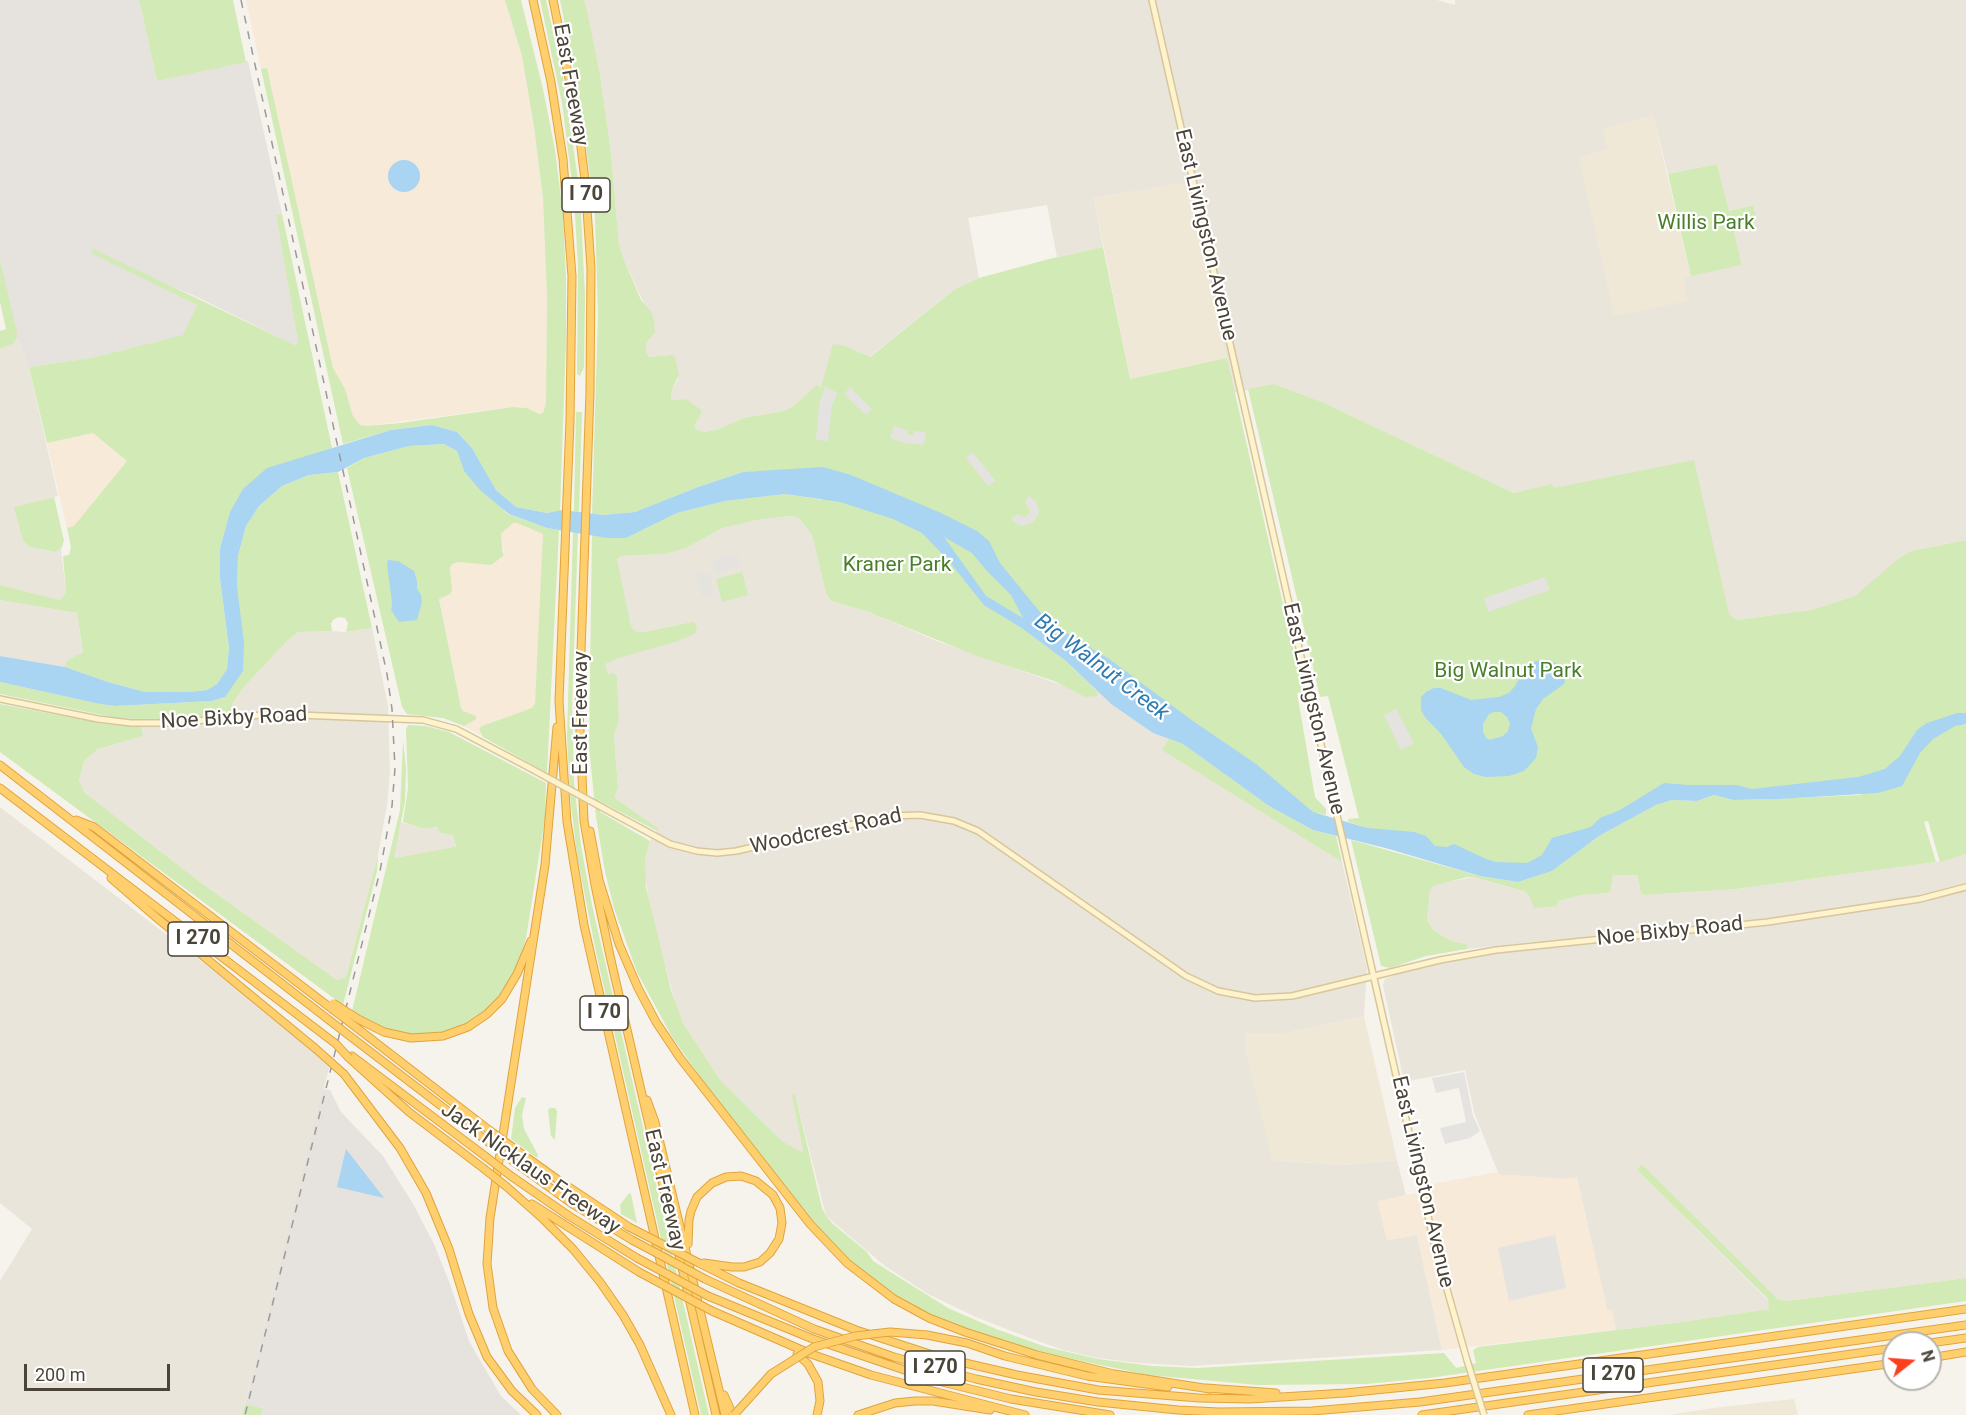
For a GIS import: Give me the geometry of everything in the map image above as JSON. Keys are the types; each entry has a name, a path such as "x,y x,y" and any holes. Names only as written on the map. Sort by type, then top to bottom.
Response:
{"highway":[{"name":"East Freeway","path":"531,0 541,32 557,118 568,205 573,304 559,701 567,822 575,884 695,1415"},
{"name":"East Freeway","path":"553,0 569,72 585,180 591,315 579,709 584,821 588,853 638,1079 716,1415"},
{"path":"557,1415 532,1389 508,1351 493,1308 487,1264 490,1218 548,841 559,701"},
{"name":"Jack Nicklaus Freeway","path":"0,765 487,1142 574,1204 632,1240 705,1279 814,1329 894,1357 1036,1392 1098,1402 1219,1412 1311,1411 1420,1402 1966,1324"},
{"path":"581,765 587,820 604,900 628,967 649,1009 680,1058 810,1224 847,1263 894,1299 929,1318 965,1332 1037,1355 1114,1374 1210,1389"},
{"name":"Jack Nicklaus Freeway","path":"0,788 336,1044 349,1057 511,1176 569,1216 637,1258 708,1296 813,1340 914,1374 1011,1399 1110,1415"},
{"path":"68,817 94,827 332,1006 357,1029 489,1130 583,1198 629,1227 739,1283 856,1330 939,1357 1098,1390 1199,1398 1250,1399 1445,1383 1966,1310"},
{"path":"71,843 344,1074 400,1148 426,1193 449,1249 469,1314 487,1357 512,1391 537,1415"},
{"path":"332,1006 384,1032 411,1038 443,1036 468,1027 487,1014 502,999 517,974 534,933"},
{"path":"349,1057 409,1112 507,1187 573,1249 623,1315 671,1415"},
{"path":"638,1079 655,1122 725,1415"},
{"path":"688,1256 689,1220 697,1197 705,1188 718,1180 737,1176 756,1180 777,1201 782,1218 779,1239 770,1253 760,1262 744,1267 699,1263"},
{"path":"507,1187 639,1272 712,1311 871,1375 1024,1415"},
{"path":"713,1362 734,1415 771,1374 814,1347 855,1336 890,1332 927,1335 1103,1379 1154,1385 1302,1395"},
{"path":"771,1336 796,1353 813,1370 820,1391 817,1415"},
{"path":"1942,1341 1966,1338"},
{"name":"I 270","path":"1422,1415 1882,1350"},
{"path":"1942,1356 1966,1352"},
{"path":"1528,1415 1882,1365"},
{"path":"858,1415 896,1403 933,1401 1024,1415"}],"street":[{"name":"East Livingston Avenue","path":"1152,0 1435,1247 1484,1415"},
{"name":"Noe Bixby Road","path":"0,699 98,719 131,723 173,723 273,714 314,714 431,722 467,735"},
{"name":"Woodcrest Road","path":"467,735 670,844 697,851 717,853 736,851 889,816 909,814 941,817 963,824 978,831 1178,971 1218,991 1242,997 1280,997 1375,977"},
{"name":"Noe Bixby Road","path":"1375,977 1440,960 1496,950 1768,922 1920,899 1966,887"}],"shaded area":[{"path":"0,0 139,0 157,81 248,61 282,214 276,215 298,342 295,345 197,297 91,252 197,305 184,335 91,358 29,367 17,338 0,259"},
{"path":"246,0 505,0 522,56 543,199 547,297 546,403 543,413 513,407 366,426 360,425 353,416 345,389 333,368 267,68 261,69"},
{"path":"584,0 1437,0 1455,5 1455,0 1966,0 1966,540 1911,551 1855,596 1811,610 1737,620 1553,488 1552,485 1514,493 1322,402 1274,384 1234,393 1188,187 1181,184 1094,198 1103,247 1057,257 1047,205 968,218 979,278 955,289 869,357 845,346 821,388 817,386 792,407 783,411 743,418 719,429 704,432 695,429 695,424 701,415 686,399 671,400 672,389 678,380 671,355 648,357 646,352 646,343 654,332 619,244 611,153 600,74","holes":["1653,115 1668,174 1717,164 1729,211 1752,205 1756,220 1733,227 1742,265 1683,277 1687,301 1579,159 1607,149"]},
{"path":"1653,115 1691,276 1684,278 1687,301 1614,316 1579,159 1607,149 1603,128"},
{"path":"1181,184 1188,187 1227,358 1130,379 1094,198"},
{"path":"17,338 29,367 58,496 15,507 23,541 30,547 55,552 61,549 66,593 60,600 0,585 0,349 13,344"},
{"path":"825,386 837,393 832,406 828,441 816,440 819,404"},
{"path":"850,387 872,409 866,415 844,394"},
{"path":"894,426 908,430 908,435 913,435 914,431 926,432 924,445 904,443 890,438"},
{"path":"93,433 127,461 74,527 67,528 47,443"},
{"path":"972,452 996,481 988,486 966,458"},
{"path":"1028,496 1036,501 1038,516 1032,523 1018,525 1011,519 1018,514 1024,517 1029,514 1029,508 1025,504"},
{"path":"790,516 799,518 812,535 826,593 831,601 866,611 937,641 1067,687 1097,696 1098,692 1111,704 1153,733 1169,739 1163,750 1342,862 1367,968 1364,1016 1287,1033 1247,1033 1245,1045 1273,1160 1343,1165 1397,1160 1406,1195 1378,1202 1387,1240 1417,1235 1442,1350 1192,1366 1098,1358 1063,1350 1027,1337 976,1317 928,1294 885,1266 826,1216 795,1094 803,1150 801,1153 782,1141 721,1081 683,1023 655,930 644,872 650,841 658,828 616,799 618,788 614,735 619,721 617,676 613,673 608,674 604,664 691,622 644,632 635,631 631,626 616,561 621,556 664,554 684,549 723,528 757,520"},
{"path":"513,523 543,534 544,538 535,704 533,708 482,726 479,729 483,737 464,726 475,716 462,711 461,708 439,598 452,591 450,567 452,564 458,562 491,565 504,551 501,534"},
{"path":"738,554 741,566 716,573 712,560"},
{"path":"701,571 710,576 714,594 702,597 695,573"},
{"path":"1545,577 1550,590 1488,612 1484,598"},
{"path":"0,600 77,613 83,652 66,661 65,667 0,656"},
{"path":"372,628 388,706 390,772 387,805 378,855 346,977 337,980 196,879 84,792 79,781 84,761 98,749 143,736 139,719 154,720 232,714 232,704 243,688 298,632 346,632"},
{"path":"1396,709 1414,743 1401,750 1384,715"},
{"path":"0,807 313,1047 330,1064 242,1415 0,1415 0,1281 32,1229 0,1203"},
{"path":"401,822 424,829 437,827 440,833 453,835 456,848 393,858"},
{"path":"1966,854 1966,1278 1803,1299 1785,1301 1778,1299 1642,1164 1637,1170 1768,1300 1770,1307 1769,1309 1682,1322 1616,1330 1612,1310 1607,1310 1577,1178 1499,1175 1475,1115 1465,1070 1404,1082 1383,985 1385,979 1402,972 1473,956 1544,946 1543,941 1467,949 1466,944 1452,941 1434,931 1427,920 1430,890 1433,885 1473,877 1524,891 1529,896 1558,901 1582,895 1608,893 1611,890 1613,875 1635,874 1641,893 1644,895 1736,889 1936,862"},
{"path":"1364,1016 1397,1160 1343,1165 1272,1160 1245,1045 1247,1033 1287,1033"},
{"path":"1464,1072 1473,1116 1480,1131 1470,1138 1445,1144 1440,1128 1466,1122 1459,1088 1436,1093 1432,1078"},
{"path":"323,1089 330,1090 341,1112 383,1156 412,1202 434,1244 469,1341 501,1396 521,1415 261,1415 263,1408 245,1404"},
{"path":"1498,1172 1500,1175 1562,1179 1577,1177 1607,1310 1612,1309 1616,1330 1442,1350 1417,1235 1387,1240 1378,1201 1422,1192 1432,1184"},
{"path":"1555,1235 1566,1288 1509,1301 1498,1248"},
{"path":"1794,1399 1798,1415 1669,1415 1713,1408"}],"green space":[{"path":"139,0 233,0 246,62 157,81"},
{"path":"505,0 521,0 555,150 563,214 566,338 560,511 547,513 516,507 496,490 472,448 457,432 432,425 391,430 343,444 261,69 267,68 333,368 345,389 353,416 360,425 401,423 513,407 543,413 546,403 547,297 543,199 522,56"},
{"path":"540,0 546,0 562,71 580,193 585,296 584,367 580,376 577,374 578,266 574,198 562,103"},
{"name":"Kraner Park","path":"560,0 584,0 587,11 600,74 611,153 619,244 641,300 652,313 654,321 655,332 646,343 646,352 649,357 671,355 675,357 679,375 672,389 671,400 686,399 701,410 695,429 704,432 719,429 743,418 783,411 792,407 817,385 821,388 833,344 845,346 870,357 955,289 979,278 1103,247 1130,379 1227,358 1303,692 1297,693 1315,797 1326,809 1326,815 1317,813 1318,819 1019,609 1024,619 992,609 1066,661 1098,692 1097,696 1085,697 1054,681 977,656 866,611 831,601 826,593 812,535 799,518 790,516 757,520 723,528 684,549 664,554 621,556 617,560 631,626 635,631 644,632 691,622 695,623 697,628 695,634 675,642 618,658 605,664 608,674 613,673 617,676 619,721 614,735 618,788 616,799 658,828 657,831 599,801 600,812 650,841 645,859 646,887 671,990 683,1023 721,1081 782,1141 801,1152 803,1150 792,1095 795,1094 822,1208 833,1224 867,1252 873,1261 948,1308 1046,1347 1098,1359 1153,1366 1198,1368 1444,1353 1456,1368 1476,1363 1473,1350 1478,1347 1769,1309 1768,1299 1637,1170 1642,1164 1778,1299 1785,1301 1803,1299 1966,1278 1966,1301 1429,1378 1366,1384 1258,1385 1148,1375 1053,1355 980,1335 936,1318 885,1291 845,1257 828,1240 701,1078 672,1037 637,972 614,908 605,872 596,817 589,746 592,535 626,538 677,513 725,501 785,494 823,500 775,471 743,472 635,512 592,514 598,314 595,216 579,94"},
{"name":"Willis Park","path":"1717,164 1729,211 1753,205 1757,221 1733,227 1742,265 1691,276 1668,174"},
{"path":"282,214 332,448 318,454 230,512 220,548 220,579 229,649 227,669 217,684 207,690 145,692 65,667 66,661 83,652 77,613 0,600 0,585 60,600 66,593 63,556 69,555 71,547 67,528 74,526 127,461 93,433 47,443 29,367 91,358 183,335 197,305 91,253 93,249 295,345 298,342 276,215"},
{"path":"0,259 17,338 13,344 0,349 0,331 6,329 0,302"},
{"name":"Big Walnut Park","path":"1274,384 1322,402 1514,493 1552,484 1554,488 1694,460 1729,614 1737,620 1811,610 1855,596 1898,559 1911,551 1966,540 1966,721 1963,725 1966,724 1966,854 1940,862 1928,821 1924,822 1936,862 1736,889 1644,895 1641,893 1637,875 1613,875 1611,890 1608,893 1582,895 1558,901 1557,906 1534,908 1524,891 1467,877 1433,886 1430,890 1427,920 1434,931 1452,941 1466,944 1467,949 1426,956 1390,968 1381,966 1351,840 1480,876 1518,882 1552,871 1599,836 1656,805 1672,800 1697,801 1714,795 1733,800 1748,800 1860,795 1895,773 1750,794 1689,789 1640,806 1538,871 1373,836 1361,826 1348,822 1348,819 1359,818 1328,696 1320,697 1248,389"},
{"path":"576,412 582,412 579,512 574,511"},
{"path":"444,444 457,451 464,471 508,514 559,530 547,773 483,737 479,729 532,708 535,704 543,534 513,523 501,534 503,556 491,565 458,562 452,564 450,568 452,591 439,599 461,708 476,716 476,719 464,726 443,718 407,714 402,707 347,468 364,458 409,446","holes":["417,581 417,590 391,610 392,603"]},
{"path":"338,472 372,628 346,632 348,623 345,618 338,617 331,624 332,631 298,632 243,688 232,704 232,714 153,720 117,718 0,694 0,682 115,706 212,701 225,697 237,587 238,556 246,526 259,506 282,486 309,475"},
{"path":"54,497 64,541 61,549 55,552 30,547 23,541 14,507"},
{"path":"573,531 578,532 572,709 574,782 581,846 592,905 709,1415 701,1415 596,952 577,855 570,796 567,736"},
{"path":"742,572 748,595 722,602 716,579"},
{"path":"0,704 105,724 141,727 143,736 98,749 84,761 79,781 84,792 196,879 337,980 346,977 378,855 377,871 343,1005 0,752"},
{"path":"408,725 426,726 449,732 546,783 545,818 526,938 510,982 497,1000 473,1021 443,1033 414,1035 386,1030 352,1011 400,810 403,740 406,768 405,801 394,858 456,847 453,835 440,833 437,827 424,829 403,822 408,788 406,729"},
{"path":"1169,739 1183,744 1269,806 1313,830 1336,836 1342,862 1162,750"},
{"path":"522,1097 526,1098 522,1115 524,1129 538,1155 537,1158 511,1139 515,1108"},
{"path":"555,1108 557,1111 555,1140 551,1136 548,1110"},
{"path":"629,1193 637,1223 621,1214 620,1205"},
{"path":"245,1404 263,1408 261,1415 242,1415"}],"water":[{"path":"404,160 415,165 420,176 415,187 404,192 393,187 388,176 393,165"},
{"name":"Big Walnut Creek","path":"432,425 457,432 472,448 496,490 516,507 547,513 563,510 603,515 635,512 743,472 823,467 851,475 941,513 977,531 989,541 1000,563 1048,622 1109,659 1256,764 1313,812 1367,828 1414,832 1426,836 1435,846 1447,847 1454,844 1496,862 1527,863 1542,855 1552,838 1591,827 1600,818 1620,810 1664,783 1736,785 1752,789 1858,777 1885,769 1900,756 1917,730 1927,723 1957,713 1966,713 1966,724 1955,726 1933,739 1920,753 1902,786 1878,793 1733,800 1714,795 1697,801 1672,800 1656,805 1599,836 1552,871 1518,882 1480,876 1389,849 1313,830 1269,806 1183,744 1153,733 1111,704 1066,661 1020,627 984,605 948,560 922,533 893,519 840,502 785,494 725,501 677,513 626,538 607,538 547,528 509,514 481,491 464,471 457,451 444,444 409,446 364,458 338,472 309,475 282,486 259,506 246,526 238,556 237,587 244,643 243,671 225,697 212,701 115,706 0,682 0,656 65,667 145,692 207,690 217,684 227,669 229,648 220,579 220,548 230,512 243,489 267,468 391,430","holes":["944,537 972,553 1011,595 1023,618 986,596"]},
{"path":"388,560 398,561 414,571 422,602 417,620 399,622 391,610"},
{"path":"1547,659 1560,665 1566,677 1564,684 1543,699 1536,709 1531,729 1538,747 1536,758 1524,771 1509,776 1486,777 1474,774 1464,767 1442,735 1425,717 1421,710 1421,697 1434,688 1441,688 1471,700 1499,697 1509,693 1526,666","holes":["1501,712 1510,724 1508,731 1503,736 1490,740 1483,732 1483,724 1489,714"]},
{"path":"346,1149 384,1198 337,1187"}],"railway":[{"path":"241,0 387,674 392,709 395,768 392,806 380,871 245,1415"}]}
